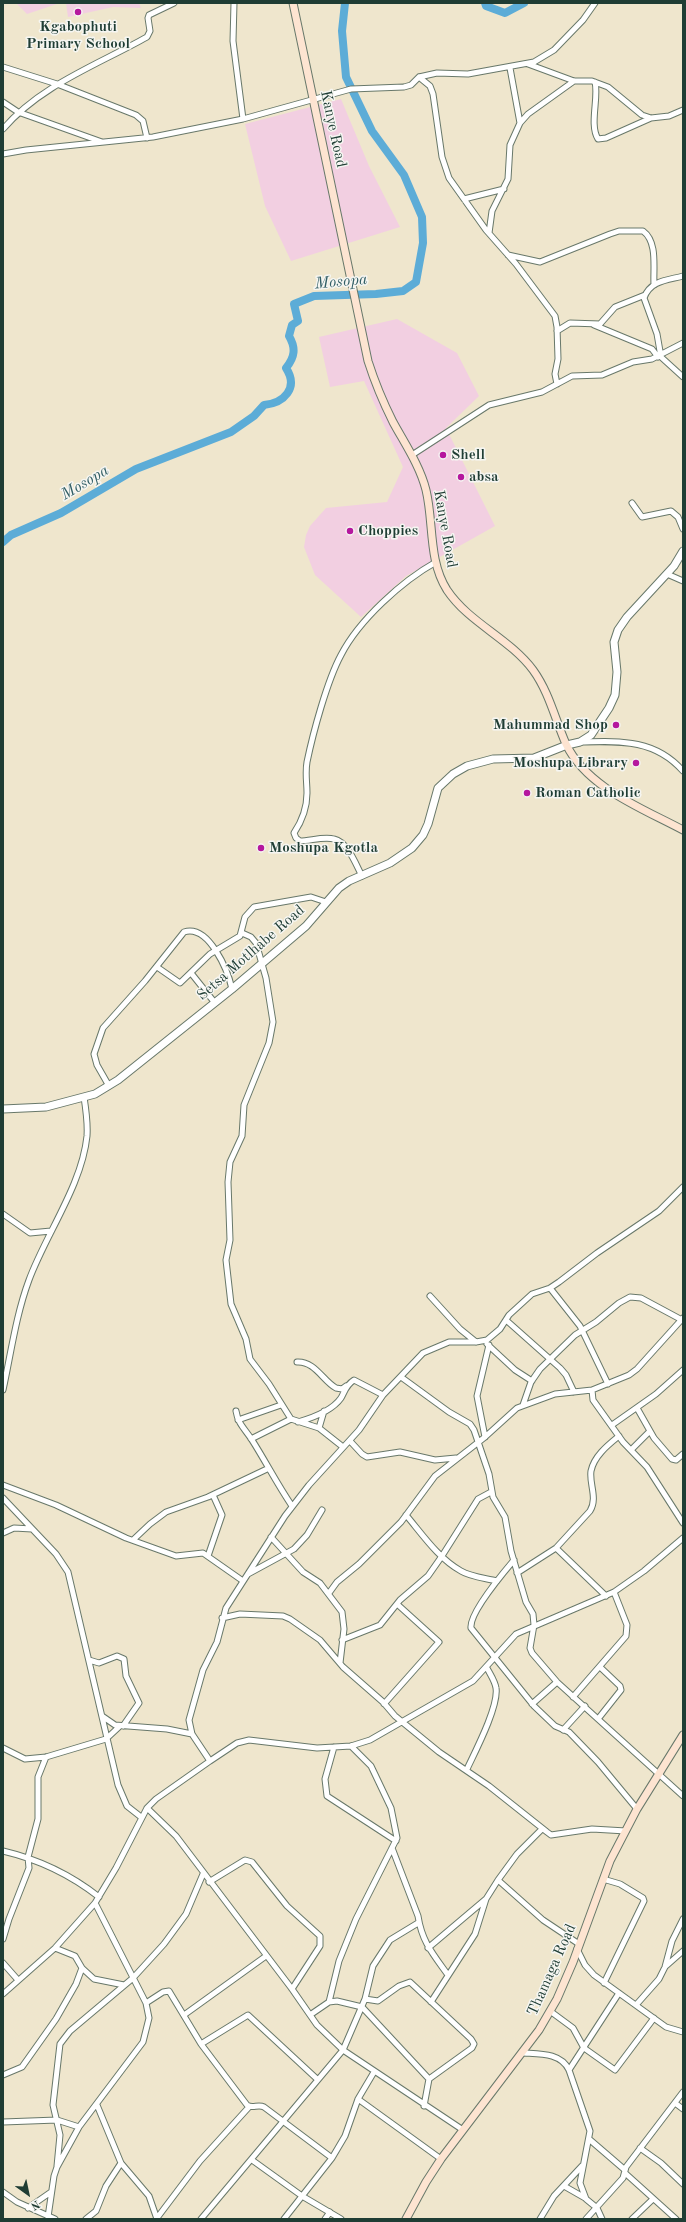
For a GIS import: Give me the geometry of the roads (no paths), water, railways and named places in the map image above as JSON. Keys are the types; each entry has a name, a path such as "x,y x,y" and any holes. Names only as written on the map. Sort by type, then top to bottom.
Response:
{"main road":[{"name":"Kanye Road","path":"293,3 368,361 378,390 412,455 426,490 432,548 441,579 455,601 469,615 522,658 532,669 545,690 567,745"},
{"path":"567,745 585,771 601,784 622,798 683,830"},
{"name":"Thamaga Road","path":"406,2219 426,2182 441,2159 492,2090 524,2053 550,2011 578,1947 603,1879 626,1831 637,1809 683,1735"}],"street":[{"path":"3,129 18,112 29,107 57,84 147,37 150,30 149,15 174,3"},
{"path":"234,3 234,47 244,119"},
{"path":"3,154 26,150 147,138 244,119 352,89 404,87 411,85 419,77 437,73 468,74 528,64 542,59 554,50 584,20 595,3"},
{"path":"528,64 574,81 595,82 608,87 642,115 651,118"},
{"path":"3,67 57,84 138,117 143,121 147,138"},
{"path":"510,68 520,124"},
{"path":"419,77 431,89 442,157 449,178 489,234 508,255 551,310 557,322 558,359 555,374 556,384"},
{"path":"489,234 492,212 508,179 510,145 520,124 528,114 574,81"},
{"path":"595,82 597,91 594,106 598,139 614,135 651,118 669,116 683,110"},
{"path":"3,102 18,112 104,142"},
{"path":"464,199 504,189"},
{"path":"508,255 540,262 618,231 643,231 648,237 653,248 654,285"},
{"path":"557,331 570,323 591,324 603,322 615,307 645,295 654,285 668,278 683,276"},
{"path":"645,295 645,300 651,313 660,357"},
{"path":"591,324 615,332 652,349 683,377"},
{"path":"412,455 485,407 542,392 572,376 602,375 633,362 660,357 683,343"},
{"path":"632,503 642,518 671,511 678,517 683,529"},
{"path":"580,742 594,731 615,695 616,672 614,642 618,630 627,617 680,559 683,551"},
{"path":"362,876 346,848 340,842 327,838 300,840 294,835 303,817 307,800 307,763 326,695 338,662 346,646 361,625 396,591 422,570 436,562"},
{"path":"667,574 683,581"},
{"path":"580,742 614,741 640,744 666,756 683,772"},
{"name":"Setsa Motlhabe Road","path":"3,1109 46,1107 95,1094 110,1086 215,1003 306,926 339,888 390,864 412,848 423,835 428,824 438,788 452,774 478,761 492,759 534,758 567,745 580,742"},
{"path":"157,967 178,983 216,950 238,939 242,933 245,917 254,907 311,897 326,902"},
{"path":"110,1086 94,1060 96,1048 103,1028 157,967 181,934 187,931 203,937 216,950 223,960 232,989"},
{"path":"242,933 254,940 263,963 272,1016 272,1030 244,1105 242,1136 230,1162 228,1182 230,1240 226,1260 231,1304 246,1339 249,1356 291,1420 319,1428 343,1448"},
{"path":"191,973 215,1003"},
{"path":"3,1390 22,1301 36,1262 73,1183 84,1153 87,1136 84,1097"},
{"path":"210,1761 192,1734 189,1715 203,1670 217,1642 222,1618 243,1581 292,1506 309,1484 350,1441 383,1395 418,1358 429,1349 449,1342 476,1342 484,1340 500,1329 506,1320 532,1294 550,1288 659,1211 683,1187"},
{"path":"3,1214 27,1232 51,1231"},
{"path":"550,1288 575,1318 608,1384"},
{"path":"430,1296 460,1329 476,1342"},
{"path":"329,1593 337,1582 359,1564 406,1515 430,1482 456,1458 485,1437 510,1413 523,1405 555,1394 592,1390 629,1375 637,1369 682,1319 641,1298 634,1296 619,1303 596,1322 582,1330 550,1358 540,1369 532,1382 523,1405"},
{"path":"506,1320 550,1358 566,1375 574,1392"},
{"path":"484,1340 515,1370 532,1382"},
{"path":"485,1437 477,1396 489,1345"},
{"path":"297,1362 304,1363 322,1373 336,1388 342,1389 354,1380 357,1380 383,1395"},
{"path":"612,1425 637,1408 683,1370"},
{"path":"401,1377 449,1412 470,1424 474,1430 477,1443 489,1474 491,1492 505,1517 508,1542 517,1573 533,1614 534,1625 531,1651 557,1682 683,1796"},
{"path":"297,1422 312,1418 339,1401 347,1386"},
{"path":"592,1390 593,1400 612,1425 618,1436 647,1467 683,1522"},
{"path":"238,1420 281,1405"},
{"path":"637,1408 650,1432 672,1459 676,1460 683,1454"},
{"path":"236,1411 238,1420 251,1439 267,1469 292,1506"},
{"path":"319,1428 324,1411"},
{"path":"251,1439 291,1420"},
{"path":"631,1450 650,1432"},
{"path":"517,1573 556,1548 592,1508 593,1494 591,1475 593,1465 603,1450 618,1436"},
{"path":"350,1441 362,1454 367,1457 400,1452 435,1460 456,1458"},
{"path":"133,1540 150,1524 166,1512 213,1495 267,1469"},
{"path":"3,1485 56,1505 133,1540 176,1556 199,1553 208,1556 243,1581"},
{"path":"342,1640 376,1627 397,1604 428,1576 475,1503 481,1497 491,1492"},
{"path":"208,1556 222,1515 213,1495"},
{"path":"3,1498 56,1554 68,1572 102,1716 106,1739 122,1797 129,1809 141,1817"},
{"path":"247,1574 288,1554 300,1544 322,1510"},
{"path":"406,1515 442,1556 462,1571 497,1581"},
{"path":"3,1533 14,1528 32,1529"},
{"path":"271,1537 303,1572 317,1580 329,1593 342,1612 340,1663"},
{"path":"3,1994 55,1948 99,1898 147,1808 156,1799 232,1746 249,1740 307,1747 334,1747 351,1746 370,1740 469,1684 486,1668 516,1634 614,1592 635,1578 683,1538"},
{"path":"556,1548 606,1596"},
{"path":"514,1560 488,1592 470,1626 532,1704 555,1726 569,1732 598,1762 637,1809"},
{"path":"573,1697 622,1643 628,1631 614,1592"},
{"path":"384,1704 439,1642 397,1604"},
{"path":"222,1618 240,1614 287,1617 320,1640 340,1663 402,1722 439,1752 467,1769 551,1835 592,1829 626,1831"},
{"path":"3,1748 25,1759 46,1757 106,1739 122,1726 139,1703 126,1676 124,1659 117,1656 99,1664 89,1660"},
{"path":"598,1719 621,1690 620,1686 600,1667"},
{"path":"467,1769 482,1738 496,1696 494,1682 486,1668"},
{"path":"532,1704 557,1682"},
{"path":"562,1730 585,1706"},
{"path":"102,1716 112,1724 122,1726 167,1728 192,1734"},
{"path":"329,2002 339,1961 351,1933 396,1842 395,1821 381,1786 371,1766 351,1746"},
{"path":"334,1747 325,1779 326,1796 396,1842"},
{"path":"3,1939 28,1869 28,1856 38,1819 38,1776 46,1757"},
{"path":"147,1808 174,1834 209,1882 292,1989 317,2025 343,2050 424,2106 463,2130"},
{"path":"431,2002 475,1934 486,1899 498,1880 517,1854 542,1829"},
{"path":"392,1848 418,1916 418,1923 428,1948 448,1975"},
{"path":"3,1850 28,1856 78,1882 99,1898"},
{"path":"209,1882 245,1860 252,1862 287,1906 320,1936 320,1946 292,1989"},
{"path":"3,2192 28,2208 53,2218 51,2192 57,2167 60,2135 53,2104 60,2044 70,2031 133,1978 164,1944 186,1914 203,1874"},
{"path":"603,1879 634,1892 643,1898 644,1901 604,1982"},
{"path":"498,1880 543,1920 578,1947 585,1965 604,1982 671,2030 683,2032"},
{"path":"428,1948 486,1899"},
{"path":"57,2167 78,2127 97,2105 143,2042 149,2018 146,2003 95,1903"},
{"path":"666,1967 670,1946 683,1919"},
{"path":"201,2219 343,2050 365,1999 372,1969 388,1942 418,1923"},
{"path":"55,1948 75,1956 82,1968 99,1981 124,1986"},
{"path":"636,2005 656,1983 666,1967 683,1951"},
{"path":"184,2015 266,1956"},
{"path":"3,1963 18,1980"},
{"path":"3,2075 22,2068 56,2020 76,1984 82,1968"},
{"path":"365,1999 378,2001 399,1986 408,1982 474,2044 472,2048 429,2079 424,2106"},
{"path":"146,2003 163,1992 169,1991 201,2044 249,2107"},
{"path":"569,2070 619,1993"},
{"path":"310,2016 329,2002 337,2001 362,2007 429,2079"},
{"path":"550,2011 573,2028 584,2048 614,2070 617,2070 654,2018"},
{"path":"201,2044 248,2016 318,2078"},
{"path":"524,2053 550,2055 565,2063 569,2070 589,2125 589,2139 580,2183 586,2199"},
{"path":"284,2219 332,2158 346,2136 358,2099 374,2072"},
{"path":"586,2219 597,2208 625,2172 640,2148 683,2092"},
{"path":"358,2099 441,2159"},
{"path":"675,2103 683,2109"},
{"path":"97,2105 121,2163 149,2196 157,2219"},
{"path":"157,2219 204,2156 249,2107 261,2106 332,2158"},
{"path":"3,2122 57,2120 78,2127"},
{"path":"589,2139 676,2219"},
{"path":"640,2148 662,2163 683,2184"},
{"path":"252,2160 302,2196 341,2219"},
{"path":"86,2219 96,2211 106,2186 121,2163"},
{"path":"540,2219 564,2186 583,2166"},
{"path":"564,2186 586,2199 597,2208 602,2219"},
{"path":"28,2208 51,2192"},
{"path":"632,2219 653,2198"},
{"path":"325,2219 330,2212"}],"waterway":[{"name":"Mosopa","path":"3,542 11,535 61,513 136,469 231,432 254,416 264,405 271,404 283,398 290,388 291,382 290,375 286,368 294,352 289,336 292,325 298,321 294,304 314,296 376,294 403,291 416,282 423,243 422,217 404,175 372,131 346,77 342,31 345,3"},
{"name":"Mosopa","path":"485,3 486,6 505,13 524,3"}],"place":[{"name":"Kgabophuti Primary School","path":"78,12"},
{"name":"Shell","path":"443,455"},
{"name":"absa","path":"461,477"},
{"name":"Choppies","path":"350,531"},
{"name":"Mahummad Shop","path":"616,725"},
{"name":"Moshupa Library","path":"636,763"},
{"name":"Roman Catholic","path":"527,793"},
{"name":"Moshupa Kgotla","path":"261,848"}]}
